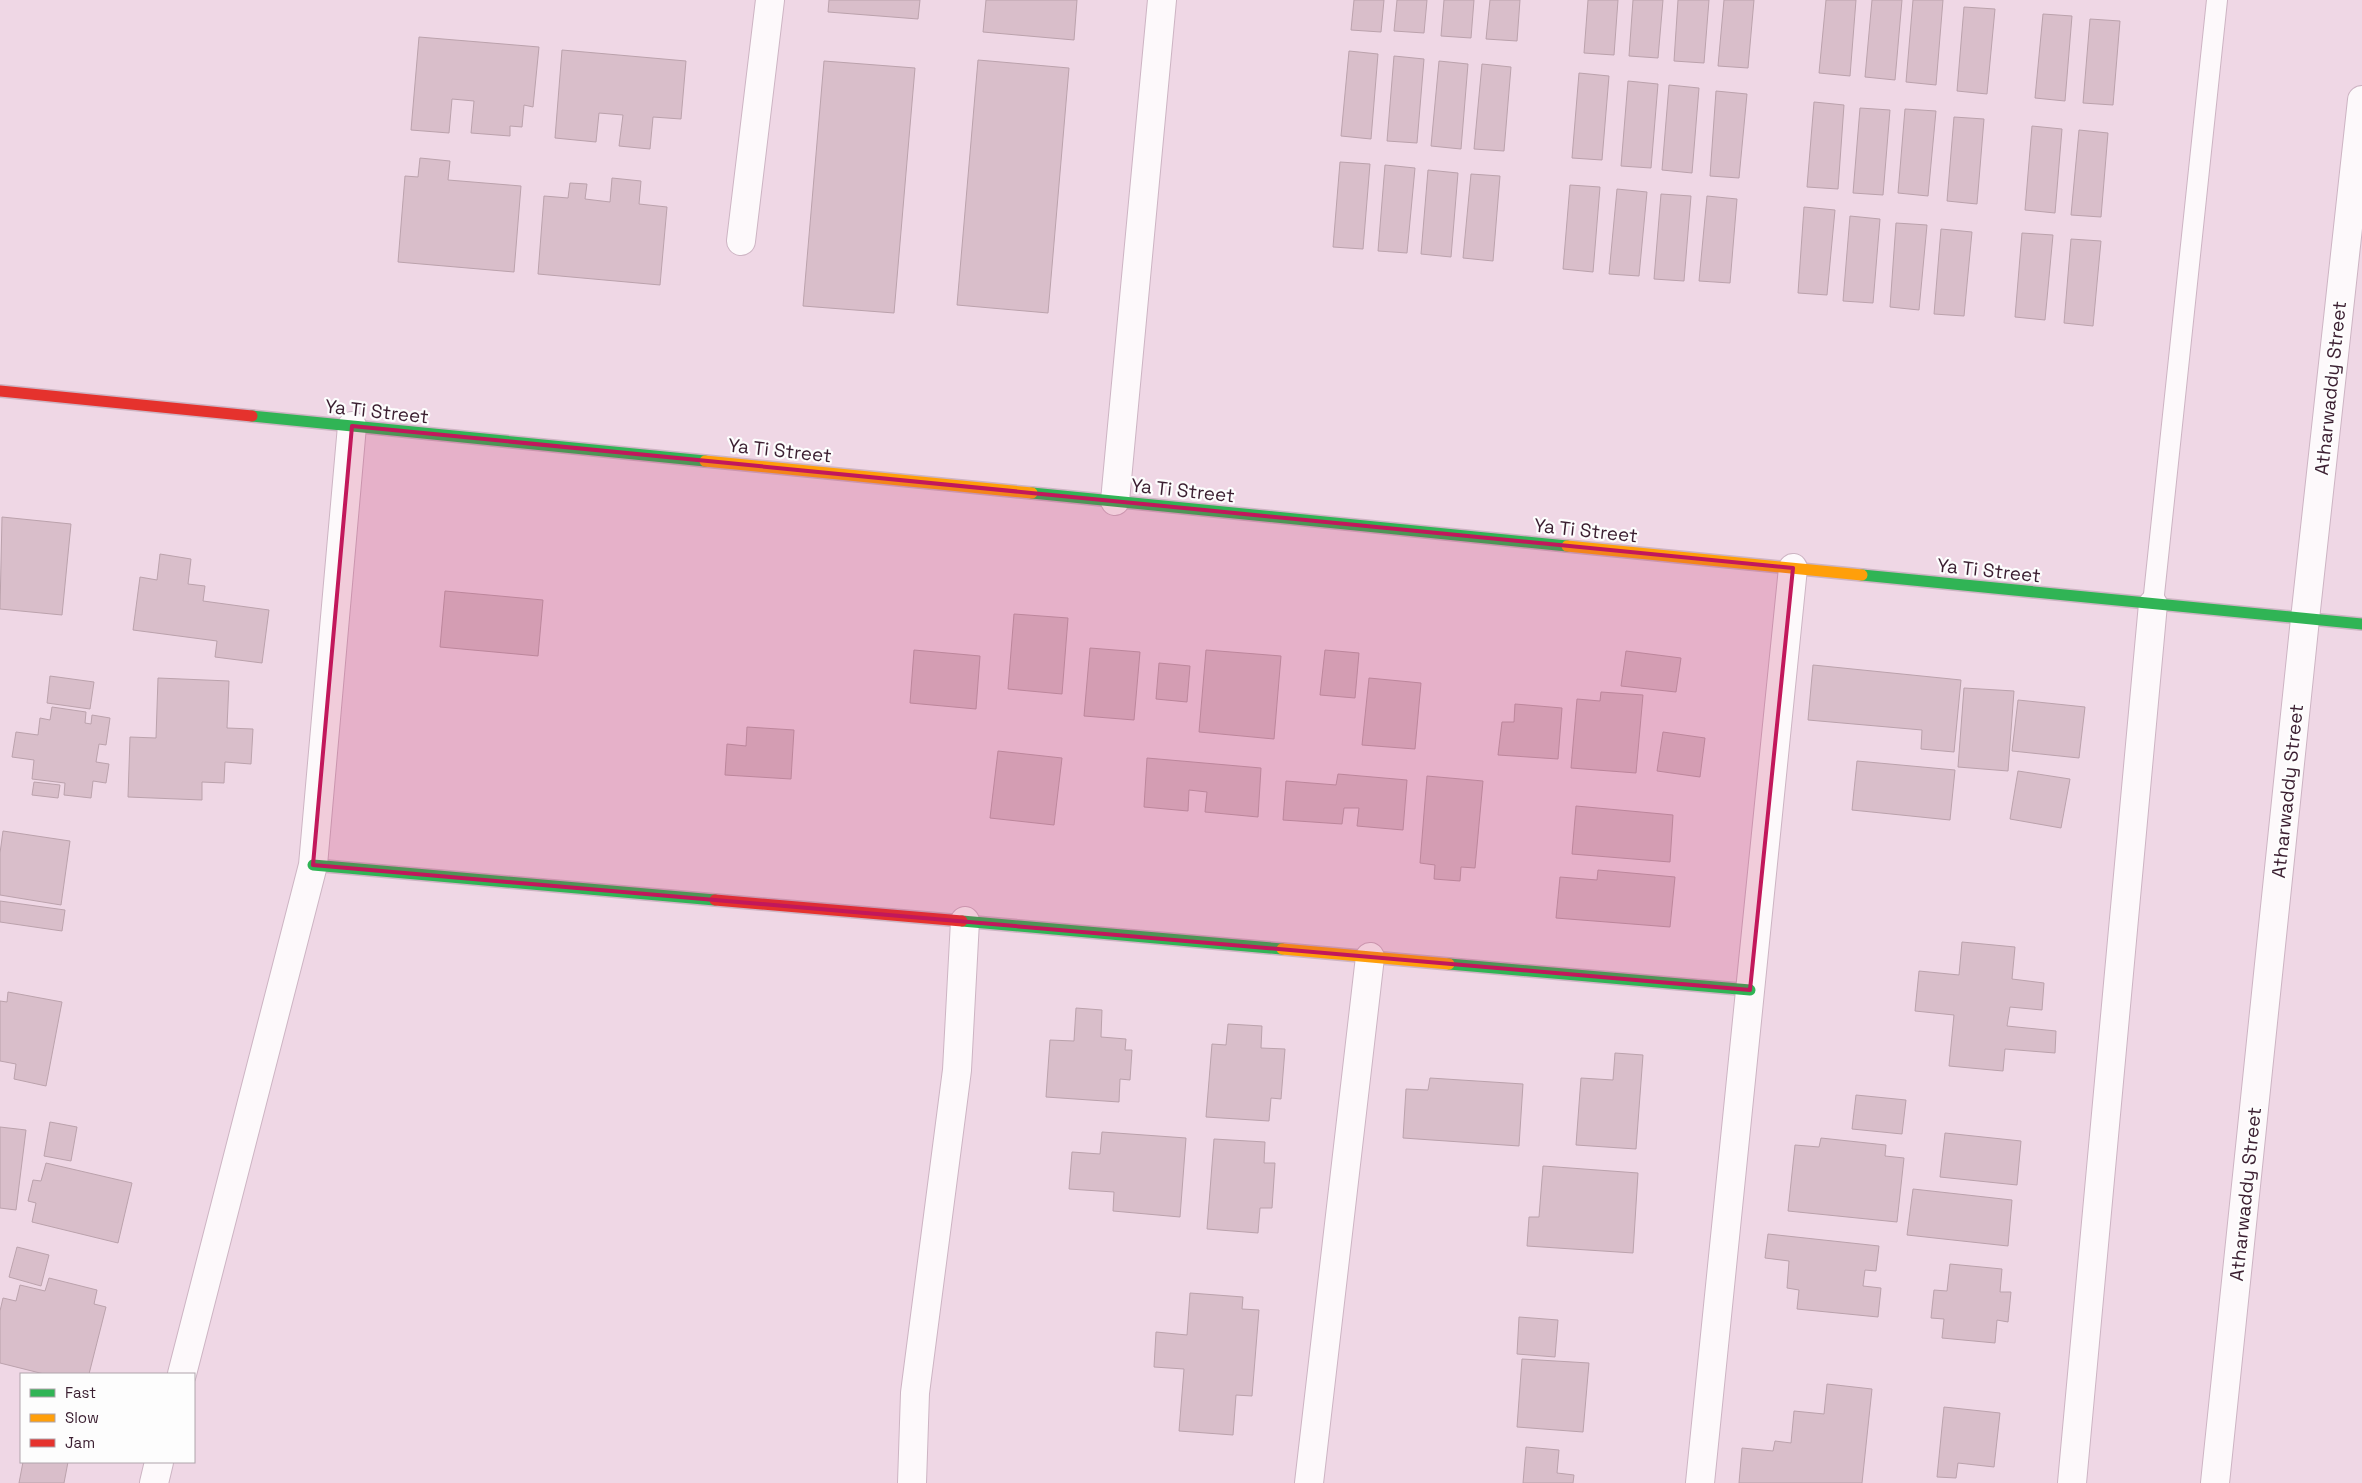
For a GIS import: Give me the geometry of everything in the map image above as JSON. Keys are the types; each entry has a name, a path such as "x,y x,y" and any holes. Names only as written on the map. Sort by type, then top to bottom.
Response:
{"street":[{"path":"741,241 770,0"},
{"path":"1115,501 1162,0"},
{"name":"Atharwaddy Street","path":"2215,1483 2305,619 2362,100"},
{"name":"Ya Ti Street","path":"0,391 2362,624"},
{"path":"182,1373 313,865 352,426"},
{"path":"1700,1483 1792,568"},
{"path":"2072,1483 2153,604"},
{"path":"313,865 1750,990"},
{"path":"912,1483 915,1393 957,1070 965,921"},
{"path":"1308,1483 1370,956"},
{"path":"154,1483 159,1463"}],"lane":[{"path":"2153,604 2217,0"}],"highlighted area":[{"path":"352,426 1793,568 1750,990 313,865"}],"building":[{"path":"829,0 920,0 918,19 828,12"},
{"path":"986,0 1077,0 1074,40 983,32"},
{"path":"1354,0 1384,0 1381,32 1351,30"},
{"path":"1397,0 1427,0 1424,33 1394,31"},
{"path":"1444,0 1474,0 1471,38 1441,36"},
{"path":"1490,0 1520,0 1517,41 1486,39"},
{"path":"1588,0 1618,0 1614,55 1584,53"},
{"path":"1633,0 1663,0 1658,58 1629,56"},
{"path":"1678,0 1709,0 1704,63 1674,61"},
{"path":"1724,0 1754,0 1748,68 1718,66"},
{"path":"1826,0 1856,0 1850,76 1819,73"},
{"path":"1872,0 1902,0 1895,80 1865,77"},
{"path":"1913,0 1943,0 1936,85 1906,82"},
{"path":"1964,7 1995,9 1987,94 1957,91"},
{"path":"2043,14 2072,16 2065,101 2035,98"},
{"path":"2090,19 2120,21 2113,105 2083,103"},
{"path":"419,37 539,47 533,107 524,105 522,127 510,126 510,136 471,133 474,101 452,99 449,133 411,130"},
{"path":"562,50 686,61 681,119 653,117 650,149 619,146 623,115 599,113 596,142 555,138"},
{"path":"1349,51 1378,54 1371,139 1341,136"},
{"path":"1394,56 1424,59 1417,143 1387,141"},
{"path":"978,60 1069,68 1048,313 957,305"},
{"path":"824,61 915,68 894,313 803,306"},
{"path":"1439,61 1468,64 1461,149 1431,146"},
{"path":"1482,64 1511,67 1504,151 1474,149"},
{"path":"1579,73 1609,76 1602,160 1572,158"},
{"path":"1628,81 1658,84 1651,168 1621,166"},
{"path":"1669,85 1699,88 1692,173 1662,170"},
{"path":"1716,91 1747,94 1739,178 1710,176"},
{"path":"1814,102 1844,105 1838,189 1807,187"},
{"path":"1860,108 1890,110 1883,195 1853,193"},
{"path":"1905,109 1936,111 1928,196 1898,193"},
{"path":"1954,117 1984,119 1977,204 1947,201"},
{"path":"2032,126 2062,129 2055,213 2025,210"},
{"path":"2079,130 2108,133 2101,217 2071,215"},
{"path":"420,158 450,161 448,180 521,186 514,272 398,262 405,176 418,177"},
{"path":"1340,162 1370,164 1363,249 1333,247"},
{"path":"1385,165 1415,168 1407,253 1378,251"},
{"path":"1428,170 1458,173 1451,257 1421,254"},
{"path":"1471,174 1500,176 1493,261 1463,258"},
{"path":"612,178 641,181 639,204 667,207 660,285 538,274 544,196 568,198 570,183 587,184 585,199 610,202"},
{"path":"1570,185 1600,187 1593,272 1563,269"},
{"path":"1617,189 1647,192 1639,276 1609,274"},
{"path":"1661,194 1691,196 1684,281 1654,279"},
{"path":"1707,196 1737,199 1730,283 1699,281"},
{"path":"1804,207 1835,210 1827,295 1798,293"},
{"path":"1850,216 1880,219 1873,303 1843,301"},
{"path":"1896,223 1927,225 1919,310 1890,307"},
{"path":"1941,229 1972,232 1964,316 1934,314"},
{"path":"2022,233 2053,235 2045,320 2015,317"},
{"path":"2071,239 2101,241 2093,326 2064,323"},
{"path":"2,517 71,524 62,615 0,609"},
{"path":"160,554 191,559 188,584 205,586 203,601 269,610 262,663 215,657 217,641 133,630 140,577 157,580"},
{"path":"445,591 543,600 538,656 440,647"},
{"path":"1014,614 1068,618 1062,694 1008,689"},
{"path":"1090,648 1140,652 1134,720 1084,716"},
{"path":"914,650 980,656 976,709 910,703"},
{"path":"1206,650 1281,656 1274,739 1199,732"},
{"path":"1325,650 1359,653 1355,698 1320,695"},
{"path":"1626,651 1681,658 1676,692 1621,686"},
{"path":"1159,663 1190,666 1187,702 1156,699"},
{"path":"1813,665 1961,680 1954,752 1921,749 1922,730 1808,720"},
{"path":"50,676 94,682 90,709 47,703"},
{"path":"158,678 229,681 227,728 253,729 251,764 225,762 224,783 202,782 202,800 128,797 130,737 156,738"},
{"path":"1369,678 1421,683 1415,749 1362,745"},
{"path":"1964,688 2014,691 2008,771 1958,767"},
{"path":"1601,692 1643,695 1636,773 1571,768 1577,699 1600,701"},
{"path":"2018,700 2085,707 2079,758 2012,751"},
{"path":"1515,704 1562,708 1558,759 1498,755 1502,722 1514,722"},
{"path":"52,707 86,712 85,723 91,724 92,715 110,718 106,745 99,744 96,762 109,764 106,783 93,781 91,798 64,795 65,783 32,779 34,760 12,757 16,732 38,735 40,718 50,720"},
{"path":"747,727 794,730 791,779 725,775 727,744 746,746"},
{"path":"1663,732 1705,738 1700,777 1657,771"},
{"path":"998,751 1062,758 1054,825 990,818"},
{"path":"1147,758 1261,768 1258,817 1205,812 1207,792 1189,790 1188,811 1144,807"},
{"path":"1857,761 1955,770 1950,820 1852,810"},
{"path":"2018,771 2070,779 2061,828 2010,819"},
{"path":"1338,774 1407,780 1403,830 1357,826 1359,808 1344,808 1342,824 1283,820 1286,781 1336,785"},
{"path":"1427,776 1483,781 1475,868 1461,867 1460,881 1434,879 1435,865 1420,863"},
{"path":"34,782 60,785 58,798 32,795"},
{"path":"1576,806 1673,815 1670,862 1572,854"},
{"path":"3,831 70,841 61,905 0,895 0,853"},
{"path":"1598,870 1675,877 1670,927 1556,918 1560,877 1597,880"},
{"path":"0,901 65,910 62,931 0,922"},
{"path":"1962,942 2015,947 2012,979 2044,983 2042,1010 2010,1007 2007,1026 2056,1031 2055,1053 2005,1049 2003,1071 1949,1066 1954,1015 1915,1011 1919,971 1959,975"},
{"path":"8,992 62,1002 46,1086 14,1079 16,1064 0,1061 0,1001 7,1002"},
{"path":"1076,1008 1102,1010 1101,1037 1126,1039 1125,1050 1132,1050 1130,1080 1120,1079 1119,1102 1046,1097 1050,1040 1074,1041"},
{"path":"1228,1024 1262,1026 1261,1048 1285,1049 1281,1099 1271,1098 1269,1121 1206,1117 1212,1044 1226,1045"},
{"path":"1615,1053 1643,1055 1636,1149 1576,1145 1581,1078 1613,1080"},
{"path":"1430,1078 1523,1084 1519,1146 1403,1138 1406,1089 1428,1090"},
{"path":"1856,1095 1906,1100 1902,1134 1852,1129"},
{"path":"50,1122 77,1127 71,1161 44,1156"},
{"path":"0,1127 26,1130 16,1210 0,1208"},
{"path":"1102,1132 1186,1138 1180,1217 1113,1211 1114,1192 1069,1189 1072,1152 1100,1154"},
{"path":"1945,1133 2021,1141 2017,1185 1940,1177"},
{"path":"1821,1138 1886,1145 1885,1156 1904,1158 1897,1222 1788,1211 1795,1145 1819,1147"},
{"path":"1214,1139 1265,1142 1264,1163 1275,1163 1272,1208 1260,1208 1258,1233 1207,1229"},
{"path":"46,1163 132,1183 118,1243 32,1222 36,1203 28,1201 33,1180 41,1181"},
{"path":"1543,1166 1638,1173 1633,1253 1527,1246 1529,1217 1539,1217"},
{"path":"1913,1189 2012,1200 2008,1246 1907,1235"},
{"path":"1768,1234 1879,1246 1876,1271 1865,1270 1863,1286 1881,1288 1878,1317 1797,1309 1799,1290 1787,1288 1789,1261 1765,1258"},
{"path":"17,1247 49,1255 41,1286 9,1277"},
{"path":"1950,1264 2002,1269 2000,1292 2011,1292 2008,1322 1997,1320 1995,1343 1942,1338 1944,1319 1931,1318 1934,1290 1947,1291"},
{"path":"49,1278 97,1290 94,1304 106,1307 89,1373 40,1373 0,1363 0,1311 3,1298 16,1301 20,1285 45,1291"},
{"path":"1190,1293 1243,1297 1242,1309 1259,1310 1252,1396 1236,1395 1233,1435 1179,1431 1184,1369 1154,1367 1156,1332 1187,1335"},
{"path":"1519,1317 1558,1320 1555,1357 1517,1354"},
{"path":"1522,1359 1589,1363 1583,1432 1517,1427"},
{"path":"1827,1384 1872,1389 1862,1483 1739,1483 1742,1448 1773,1451 1775,1441 1791,1443 1794,1411 1824,1414"},
{"path":"1944,1407 2000,1413 1994,1467 1958,1463 1956,1478 1937,1477"},
{"path":"1526,1447 1559,1450 1557,1473 1574,1475 1573,1483 1523,1483"},
{"path":"23,1463 68,1463 64,1483 19,1483"}],"traffic: fast":[{"path":"252,416 705,461"},
{"path":"1032,493 1567,546"},
{"path":"1862,575 2362,624"},
{"path":"313,865 715,900"},
{"path":"962,921 1282,949"},
{"path":"1449,964 1750,990"}],"traffic: slow":[{"path":"705,461 1032,493"},
{"path":"1567,546 1862,575"},
{"path":"1282,949 1449,964"}],"traffic: jam":[{"path":"0,391 252,416"},
{"path":"715,900 962,921"}]}
